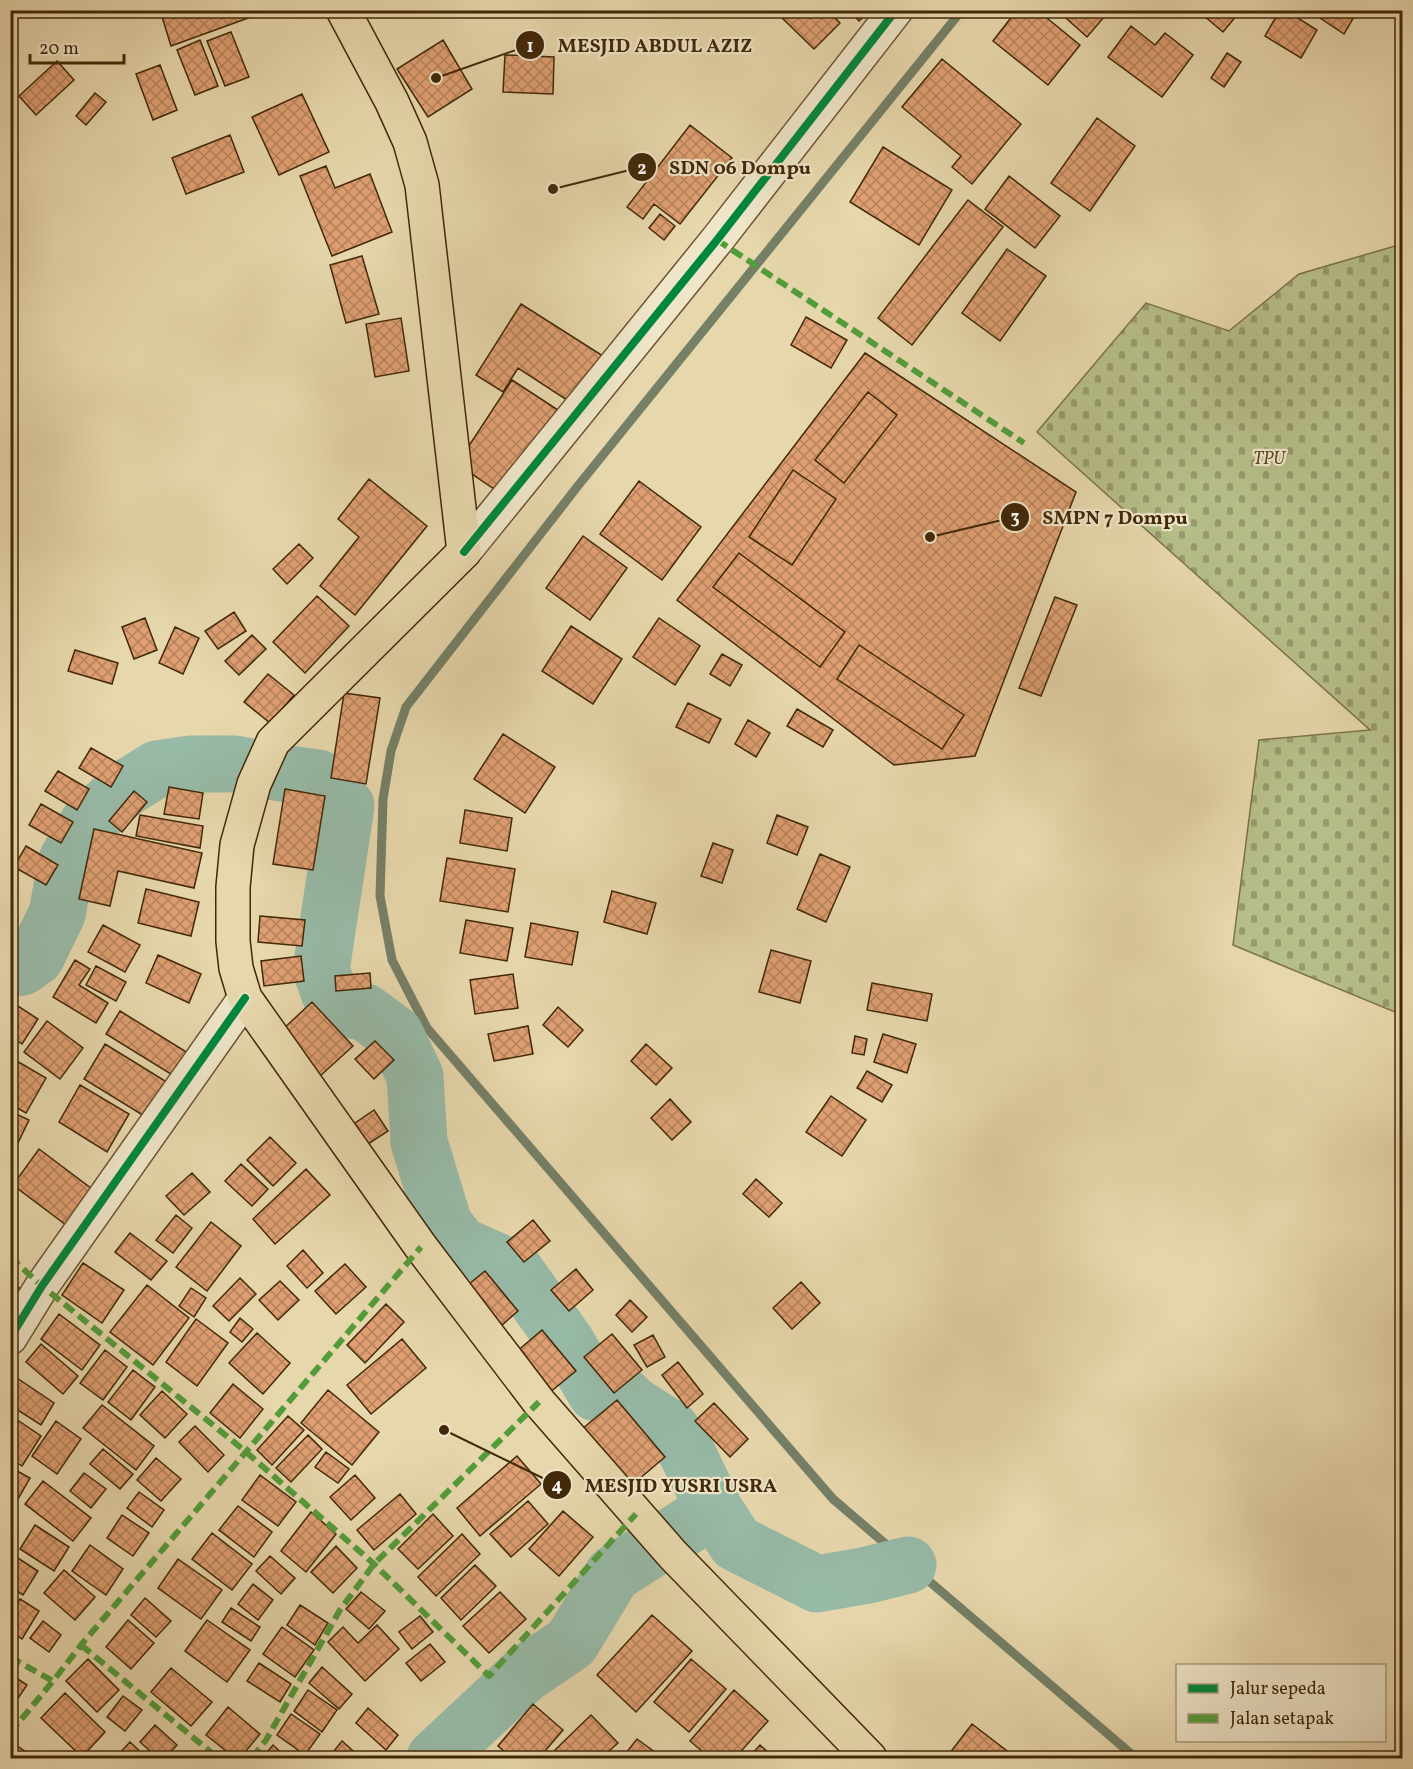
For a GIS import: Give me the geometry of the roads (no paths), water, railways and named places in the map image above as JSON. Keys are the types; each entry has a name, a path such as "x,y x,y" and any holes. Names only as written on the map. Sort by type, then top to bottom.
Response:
{"main road":[{"path":"344,10 410,142 422,184 464,552 273,742 254,784 237,845 233,887 233,941 236,968 245,998 421,1247 539,1402 663,1544 870,1758"}],"street":[{"path":"464,552 717,240 896,10"},
{"path":"10,1338 42,1286 245,998"}],"waterway":[{"path":"962,10 577,487 406,707 391,751 383,799 380,896 392,960 427,1028 833,1499 1136,1758"},
{"path":"10,968 22,967 36,957 57,914 67,860 88,823 123,790 157,769 191,764 235,764 318,778 346,806 321,970 335,1008 365,1012 395,1034 415,1076 419,1142 444,1224 460,1245 514,1269 566,1342 596,1393 610,1396 623,1395 632,1404 671,1429 687,1453 714,1509 736,1543 817,1584 908,1565"},
{"path":"435,1758 525,1674 571,1643 613,1574 714,1509"}],"place":[{"name":"MESJID ABDUL AZIZ","path":"436,78"},
{"name":"SDN 06 Dompu","path":"553,189"},
{"name":"SMPN 7 Dompu","path":"930,537"},
{"name":"MESJID YUSRI USRA","path":"444,1430"}],"park label":[{"name":"TPU","path":"1269,459"}]}
